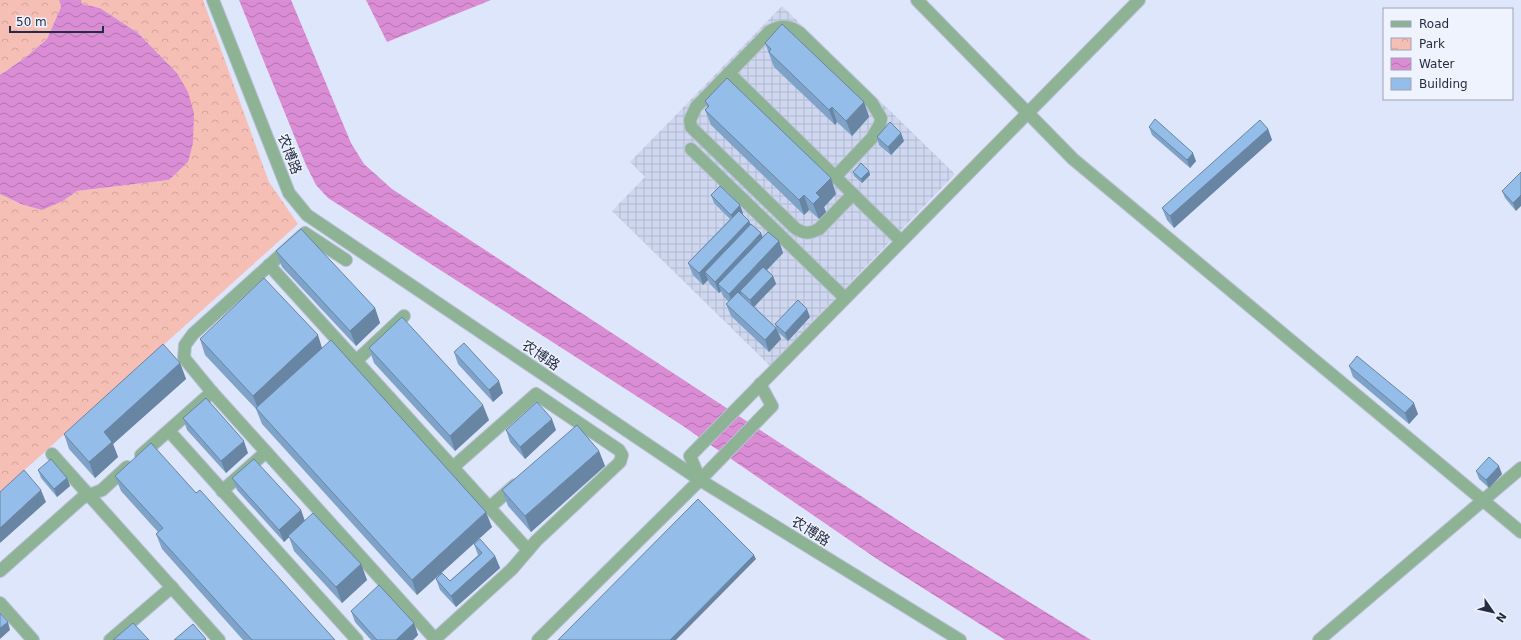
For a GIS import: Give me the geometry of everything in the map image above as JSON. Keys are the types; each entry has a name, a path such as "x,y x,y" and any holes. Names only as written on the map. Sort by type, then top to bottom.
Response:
{"street":[{"name":"农博路","path":"213,0 289,193 307,215 700,480 960,640"},
{"path":"917,0 1026,113 1073,159 1521,532"},
{"path":"700,480 690,456 1138,0"},
{"path":"835,177 872,138 880,124 881,118 872,103 800,33 792,27 777,27 770,31 692,113 690,120 691,127 695,133 800,232 812,233 819,229 853,194"},
{"path":"729,73 901,241"},
{"path":"690,149 845,298"},
{"path":"346,260 305,233 193,334 185,345 184,358 212,392 434,640 512,569 536,541 620,462 622,456 619,450 536,394 452,468"},
{"path":"269,265 528,550"},
{"path":"356,361 404,316"},
{"path":"538,640 712,468 772,406 757,387"},
{"path":"0,571 82,498 102,490 212,392"},
{"path":"569,435 581,425"},
{"path":"169,431 357,640"},
{"path":"222,491 266,452"},
{"path":"52,454 219,640"},
{"path":"1319,640 1521,468"},
{"path":"489,508 524,477"},
{"path":"373,593 384,583"},
{"path":"110,640 172,587"},
{"path":"0,603 33,640"},
{"path":"341,622 352,612"}],"shaded area":[{"path":"782,6 955,174 770,366 612,211 645,177 630,162"}],"green space":[{"path":"0,0 59,0 61,7 47,39 26,57 0,75"},
{"path":"81,0 203,0 269,182 298,224 0,492 0,194 21,204 63,201 77,191 169,180 188,162 177,73 138,33 100,8 82,4"}],"water":[{"path":"59,0 81,0 82,4 100,8 138,33 177,73 188,92 194,113 193,143 188,162 169,180 77,191 63,201 42,210 21,204 0,194 0,75 26,57 47,39 61,7"},
{"path":"239,0 291,0 351,143 364,164 392,189 913,530 1091,640 1005,640 880,561 680,424 328,198 316,185 306,165"},
{"path":"366,0 491,0 387,42"}],"building":[{"path":"782,24 864,102 846,121 832,107 829,110 769,52 771,49 765,43"},
{"path":"727,78 831,178 816,193 820,197 813,204 804,195 799,200 705,110 709,106 705,101"},
{"path":"1155,119 1193,153 1187,160 1149,127"},
{"path":"1260,120 1268,129 1170,216 1162,208"},
{"path":"890,122 901,133 888,147 877,137"},
{"path":"861,163 869,171 861,179 853,172"},
{"path":"1521,172 1521,195 1513,203 1502,191"},
{"path":"720,186 740,205 731,215 711,195"},
{"path":"739,211 749,221 699,273 688,263"},
{"path":"751,224 761,233 715,282 705,272"},
{"path":"301,229 375,308 350,331 276,251"},
{"path":"768,232 779,241 729,294 718,284"},
{"path":"763,267 773,276 750,300 740,291"},
{"path":"264,278 318,335 253,396 200,339"},
{"path":"738,292 776,328 765,340 726,304"},
{"path":"798,300 807,309 785,333 775,324"},
{"path":"402,317 483,405 450,436 369,348"},
{"path":"331,340 486,512 412,580 256,408"},
{"path":"464,343 499,381 489,390 454,352"},
{"path":"163,344 180,363 104,432 112,442 89,462 64,434"},
{"path":"1357,356 1414,403 1405,413 1349,366"},
{"path":"206,398 244,441 221,461 183,418"},
{"path":"537,402 552,419 520,447 506,430"},
{"path":"577,425 599,451 525,516 502,490"},
{"path":"151,443 196,493 200,490 335,640 252,640 156,534 163,528 115,476"},
{"path":"1489,457 1499,466 1486,480 1476,471"},
{"path":"51,459 67,478 54,489 38,470"},
{"path":"254,459 301,510 279,530 232,478"},
{"path":"24,470 41,490 0,528 0,492"},
{"path":"698,499 754,555 670,640 558,640"},
{"path":"313,513 361,564 336,587 288,536"},
{"path":"480,539 495,556 451,596 436,579 442,573 450,581 482,553 474,544"},
{"path":"379,585 414,623 396,640 377,640 351,611"},
{"path":"0,613 8,622 0,628"},
{"path":"133,623 149,640 113,640"},
{"path":"193,624 206,639 205,640 174,640"}]}
